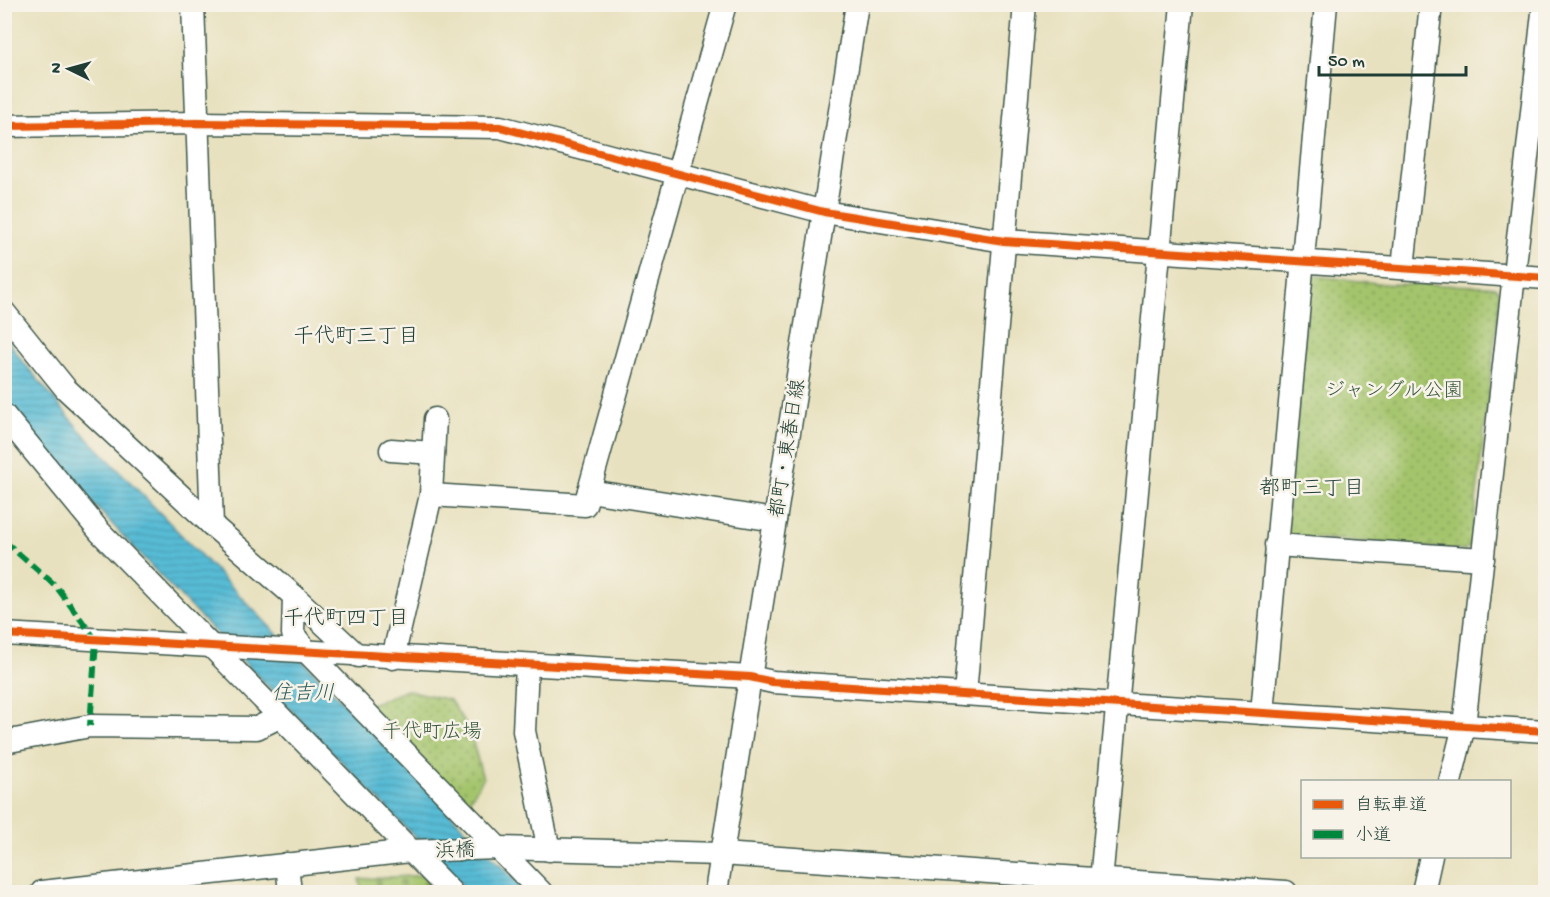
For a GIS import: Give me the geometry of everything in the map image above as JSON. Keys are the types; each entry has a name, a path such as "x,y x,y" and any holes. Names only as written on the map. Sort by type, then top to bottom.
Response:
{"street":[{"path":"193,4 212,525"},
{"path":"431,495 585,505 725,4"},
{"name":"都町・東春日線","path":"716,892 857,4"},
{"path":"965,694 1025,4"},
{"path":"1101,886 1182,4"},
{"path":"1262,713 1326,4"},
{"path":"1403,268 1431,4"},
{"path":"1450,780 1464,726 1544,4"},
{"path":"4,126 197,123 500,127 824,212 1004,241 1545,278"},
{"path":"4,312 66,389 212,525 294,596 358,656"},
{"path":"4,415 99,532 217,648 279,717 414,851 451,892"},
{"path":"393,658 431,495 435,419"},
{"path":"391,450 433,453"},
{"path":"589,492 775,520"},
{"path":"1276,544 1483,559"},
{"path":"294,596 293,634 304,653 542,892"},
{"path":"4,634 750,677 773,682 1545,731"},
{"path":"527,665 524,731 549,850"},
{"path":"4,742 90,726 257,728 279,717"},
{"name":"浜橋","path":"42,892 414,851 496,848 721,854 1101,886 1286,892"},
{"path":"1423,892 1431,858"},
{"path":"287,864 290,892"}],"green space":[{"name":"ジャングル公園","path":"1316,276 1386,284 1489,286 1496,287 1500,294 1471,545 1464,550 1292,536 1286,530 1309,282"},
{"name":"千代町広場","path":"407,690 450,700 470,731 483,779 465,808 363,707"},
{"path":"428,875 445,892 365,892 362,891 359,879"}],"water":[{"name":"住吉川","path":"4,334 20,358 78,428 526,892 469,892 166,582 47,454 5,403"}],"marked path":[{"path":"4,541 56,586 96,640 90,726"}],"cycle path":[{"path":"4,126 197,123 500,127 824,212 1004,241 1546,278"},
{"path":"4,634 750,677 773,682 1546,731"}],"district":[{"name":"千代町三丁目","path":"356,335"},
{"name":"都町三丁目","path":"1312,487"},
{"name":"千代町四丁目","path":"346,617"}]}
